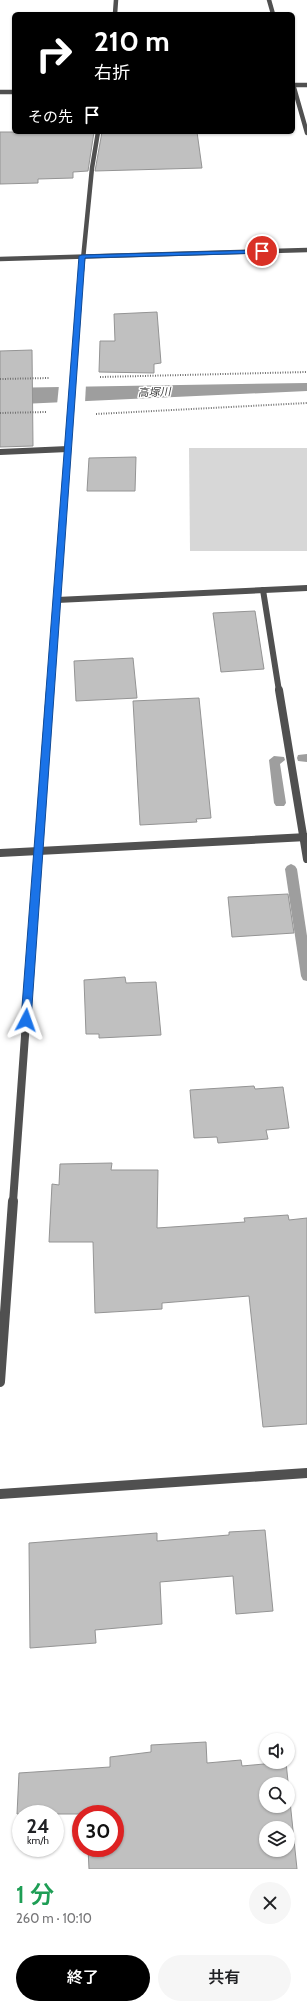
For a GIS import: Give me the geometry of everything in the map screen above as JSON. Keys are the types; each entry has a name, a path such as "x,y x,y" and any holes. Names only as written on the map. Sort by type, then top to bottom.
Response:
{"street":[{"path":"115,12 116,0"},
{"path":"269,0 272,12"},
{"path":"295,85 307,85"},
{"path":"0,92 12,92"},
{"path":"295,92 307,134"},
{"path":"0,1382 82,256 92,168 98,134"},
{"path":"0,259 307,250"},
{"path":"0,452 68,449"},
{"path":"57,600 307,588"},
{"path":"263,590 305,837 307,858"},
{"path":"0,854 305,837"},
{"path":"0,1494 307,1473"}],"path":[{"path":"0,379 73,379 307,372"},
{"path":"0,414 307,403"}],"shaded area":[{"path":"189,448 307,448 307,551 190,551"}],"water":[{"name":"高塚川","path":"307,383 307,391 0,405 0,388"}],"pier":[{"path":"86,384 85,403 57,405 59,385"}],"building":[{"path":"0,132 12,132 12,134 94,134 88,171 73,172 73,178 38,179 38,183 0,184"},
{"path":"102,134 197,134 202,168 95,171"},
{"path":"157,312 161,363 154,364 154,373 99,372 100,341 115,341 114,314"},
{"path":"32,350 33,446 0,447 0,351"},
{"path":"136,457 135,491 87,491 89,458"},
{"path":"255,611 264,669 221,672 213,613"},
{"path":"133,658 137,698 76,701 74,661"},
{"path":"199,698 211,818 196,819 197,822 140,825 133,701"},
{"path":"288,894 294,933 232,937 228,897"},
{"path":"125,977 126,983 156,982 161,1035 99,1038 99,1034 86,1034 84,980"},
{"path":"254,1086 255,1089 283,1087 289,1128 266,1130 268,1139 218,1143 217,1137 194,1138 190,1090"},
{"path":"112,1163 111,1170 158,1170 157,1228 245,1222 244,1218 288,1215 289,1220 307,1218 307,1424 263,1427 249,1296 162,1303 162,1309 95,1313 93,1242 49,1242 52,1184 59,1185 60,1164"},
{"path":"265,1530 273,1611 236,1614 233,1576 160,1582 162,1624 95,1630 96,1643 30,1648 29,1543 157,1533 157,1541 229,1535 229,1532"},
{"path":"206,1742 207,1763 241,1760 242,1766 259,1764 259,1769 287,1769 288,1777 259,1777 259,1813 291,1813 292,1821 259,1821 259,1857 295,1857 295,1850 297,1869 89,1869 88,1857 124,1857 124,1805 72,1805 72,1814 64,1814 64,1805 17,1805 19,1773 110,1767 110,1757 151,1752 151,1745"}],"waterway":[{"path":"302,758 307,758"},
{"path":"280,760 274,760 280,803"},
{"path":"291,869 307,976"}],"route":[{"path":"26,1020 82,256 262,251"}]}
